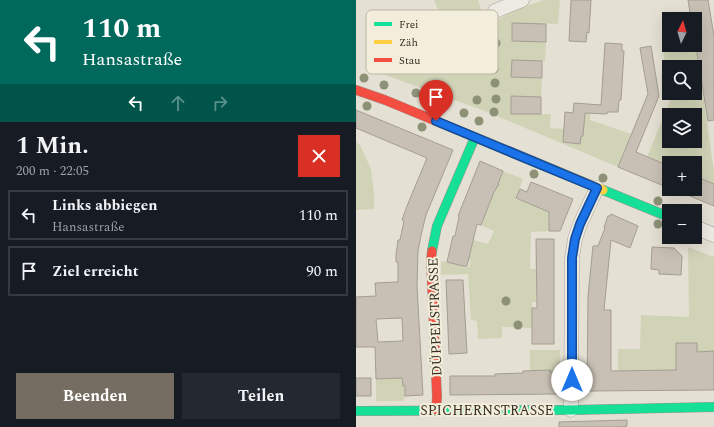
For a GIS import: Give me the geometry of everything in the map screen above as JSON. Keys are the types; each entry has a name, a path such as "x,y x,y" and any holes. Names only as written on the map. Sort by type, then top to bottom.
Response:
{"street":[{"path":"497,10 522,0"},
{"path":"356,90 385,100 662,214"},
{"name":"DÜPPELSTRASSE","path":"436,410 437,397 431,260 437,226 475,137"},
{"path":"572,410 572,258 575,239 580,224 597,188"},
{"path":"702,230 714,234"},
{"name":"SPICHERNSTRASSE","path":"356,411 572,410 714,407"}],"green space":[{"path":"434,0 478,0 481,9 478,10 438,10"},
{"path":"544,0 560,0 558,24 512,23 512,41 546,42 545,62 512,60 512,77 542,78 541,97 511,96 511,114 551,114 550,128 564,129 564,143 580,143 581,136 583,136 582,113 590,114 590,120 631,134 618,167 485,111 383,74 498,74 498,20 511,11"},
{"path":"663,52 697,52 698,60 665,60"},
{"path":"702,89 714,171 714,187 702,180 702,156 662,156 662,163 647,157 662,121 662,148 702,148 702,108 667,108 671,100 702,100"},
{"path":"356,142 360,145 371,169 374,209 356,210"},
{"path":"503,171 523,179 516,199 555,214 549,226 549,231 531,232 530,269 536,269 536,302 532,302 532,328 502,327 502,338 478,339 477,321 471,320 468,274 441,275 441,261 469,267 473,240 488,244 494,231 481,225"},
{"path":"688,247 714,257 714,351 697,366 696,343 677,343 676,370 618,371 618,349 640,349 641,315 689,317"},
{"path":"530,350 560,350 560,372 543,370 530,377"},
{"path":"402,378 403,386 405,386 404,400 376,401 376,379"}],"building":[{"path":"571,0 591,0 589,33 587,32 586,42 569,41"},
{"path":"688,0 708,0 714,36 714,120 708,121 702,84 702,60 698,60 697,52 702,52 702,12 690,12"},
{"path":"512,23 546,24 546,42 512,41"},
{"path":"605,43 622,44 622,51 624,51 621,100 619,100 618,112 607,112 607,114 585,113 583,136 581,136 580,144 563,142 565,112 573,113 574,103 601,105"},
{"path":"651,46 659,96 636,152 662,163 662,185 618,167 648,94 640,48"},
{"path":"512,60 542,61 542,78 511,77"},
{"path":"511,96 541,97 541,114 511,114"},
{"path":"356,110 453,150 426,215 418,251 417,286 423,395 405,396 405,386 403,386 402,378 376,379 375,347 356,347 356,297 376,296 375,283 398,282 398,262 396,262 396,255 398,240 400,240 404,221 402,220 427,158 356,128","holes":["402,318 403,341 378,342 376,319"]},
{"path":"480,161 503,171 499,184 494,192 481,225 477,224 467,266 463,266 447,262 453,236 455,236 458,216"},
{"path":"702,179 714,184 714,206 690,196 702,196"},
{"path":"531,182 573,199 560,231 549,231 549,212 516,198 520,189 527,192"},
{"path":"611,214 638,226 630,248 611,240 604,310 611,310 611,371 676,370 676,343 697,343 697,352 714,351 714,390 587,391 588,296 593,246 598,246 608,216"},
{"path":"536,239 554,239 554,344 532,344 532,308 537,308"},
{"path":"652,247 674,248 682,256 681,275 659,274 659,270 651,269"},
{"path":"446,280 463,280 467,353 449,354"},
{"path":"550,370 550,372 558,372 558,394 450,395 450,376 495,376 495,374"},
{"path":"356,378 371,378 371,396 356,396"},
{"path":"627,420 627,426 621,427 559,427 559,422"}],"traffic: fast":[{"path":"432,251 437,226 475,137"},
{"path":"603,190 662,214"},
{"path":"356,411 571,410 714,407"}],"traffic: slow":[{"path":"465,133 603,190"}],"traffic: jam":[{"path":"356,90 385,100 465,133"},
{"path":"432,251 431,260 437,397 436,410"}],"route":[{"path":"436,121 597,188 580,224 575,239 572,258 572,380"}]}
